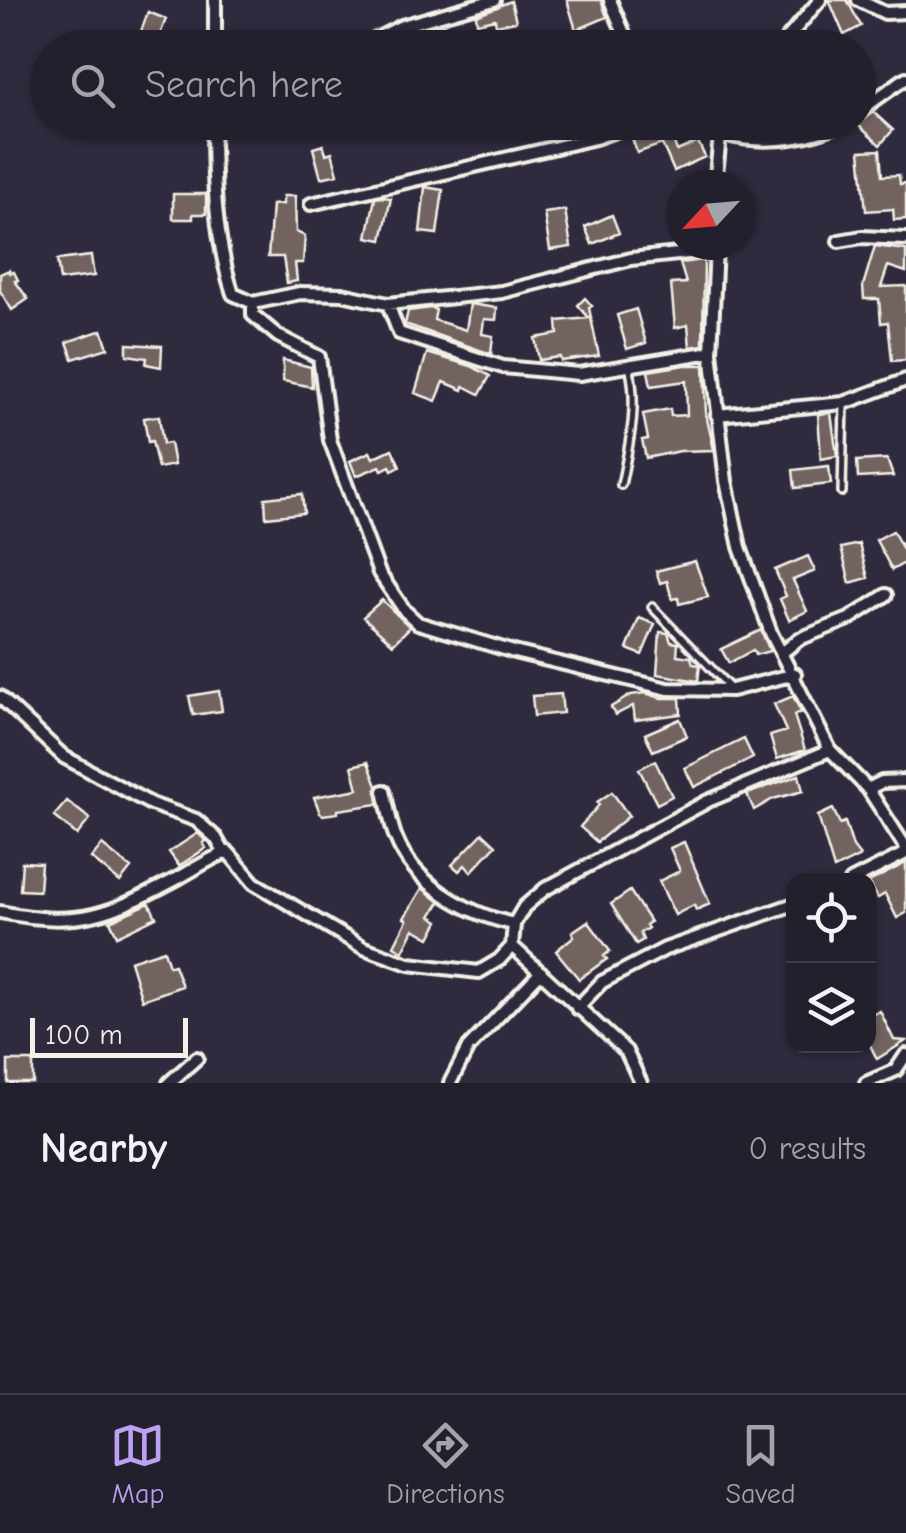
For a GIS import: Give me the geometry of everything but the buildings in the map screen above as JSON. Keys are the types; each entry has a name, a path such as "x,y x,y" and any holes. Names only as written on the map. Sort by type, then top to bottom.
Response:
{"street":[{"path":"215,30 216,0"},
{"path":"394,30 462,5 494,0"},
{"path":"610,0 622,30"},
{"path":"794,30 820,0"},
{"path":"858,0 886,13 906,12"},
{"path":"876,101 904,84"},
{"path":"214,140 223,265 234,294 252,303 300,293 342,294 388,304 502,292 631,259 666,254"},
{"path":"311,204 586,140"},
{"path":"717,170 720,140"},
{"path":"840,241 906,238"},
{"path":"715,260 711,352 717,415 740,547 782,653 830,750 868,790 906,851 864,873"},
{"path":"252,303 253,315 278,336 318,358 330,440 379,573 405,612 418,623 514,652 668,689 732,690 795,674"},
{"path":"388,304 399,334 504,367 580,374 711,352"},
{"path":"717,415 844,403 906,380"},
{"path":"782,653 815,630 849,619 886,596"},
{"path":"0,697 64,757 151,804 196,820 216,838 224,852"},
{"path":"0,912 38,920 82,920 115,910 224,852 232,853 254,884 364,948 409,964 479,972 512,946 514,924 524,907 545,889 708,801 830,750"},
{"path":"868,790 882,782 906,781"},
{"path":"384,791 394,835 406,859 424,880 486,918 514,924"},
{"path":"577,1008 602,982 665,949 786,907"},
{"path":"512,946 626,1051 641,1083"},
{"path":"450,1083 468,1048 541,972"},
{"path":"866,1083 896,1070 906,1054"},
{"path":"169,1083 197,1058"}],"lane":[{"path":"621,485 632,430 634,385 629,366"},
{"path":"842,492 844,403"},
{"path":"652,607 732,690"}]}
